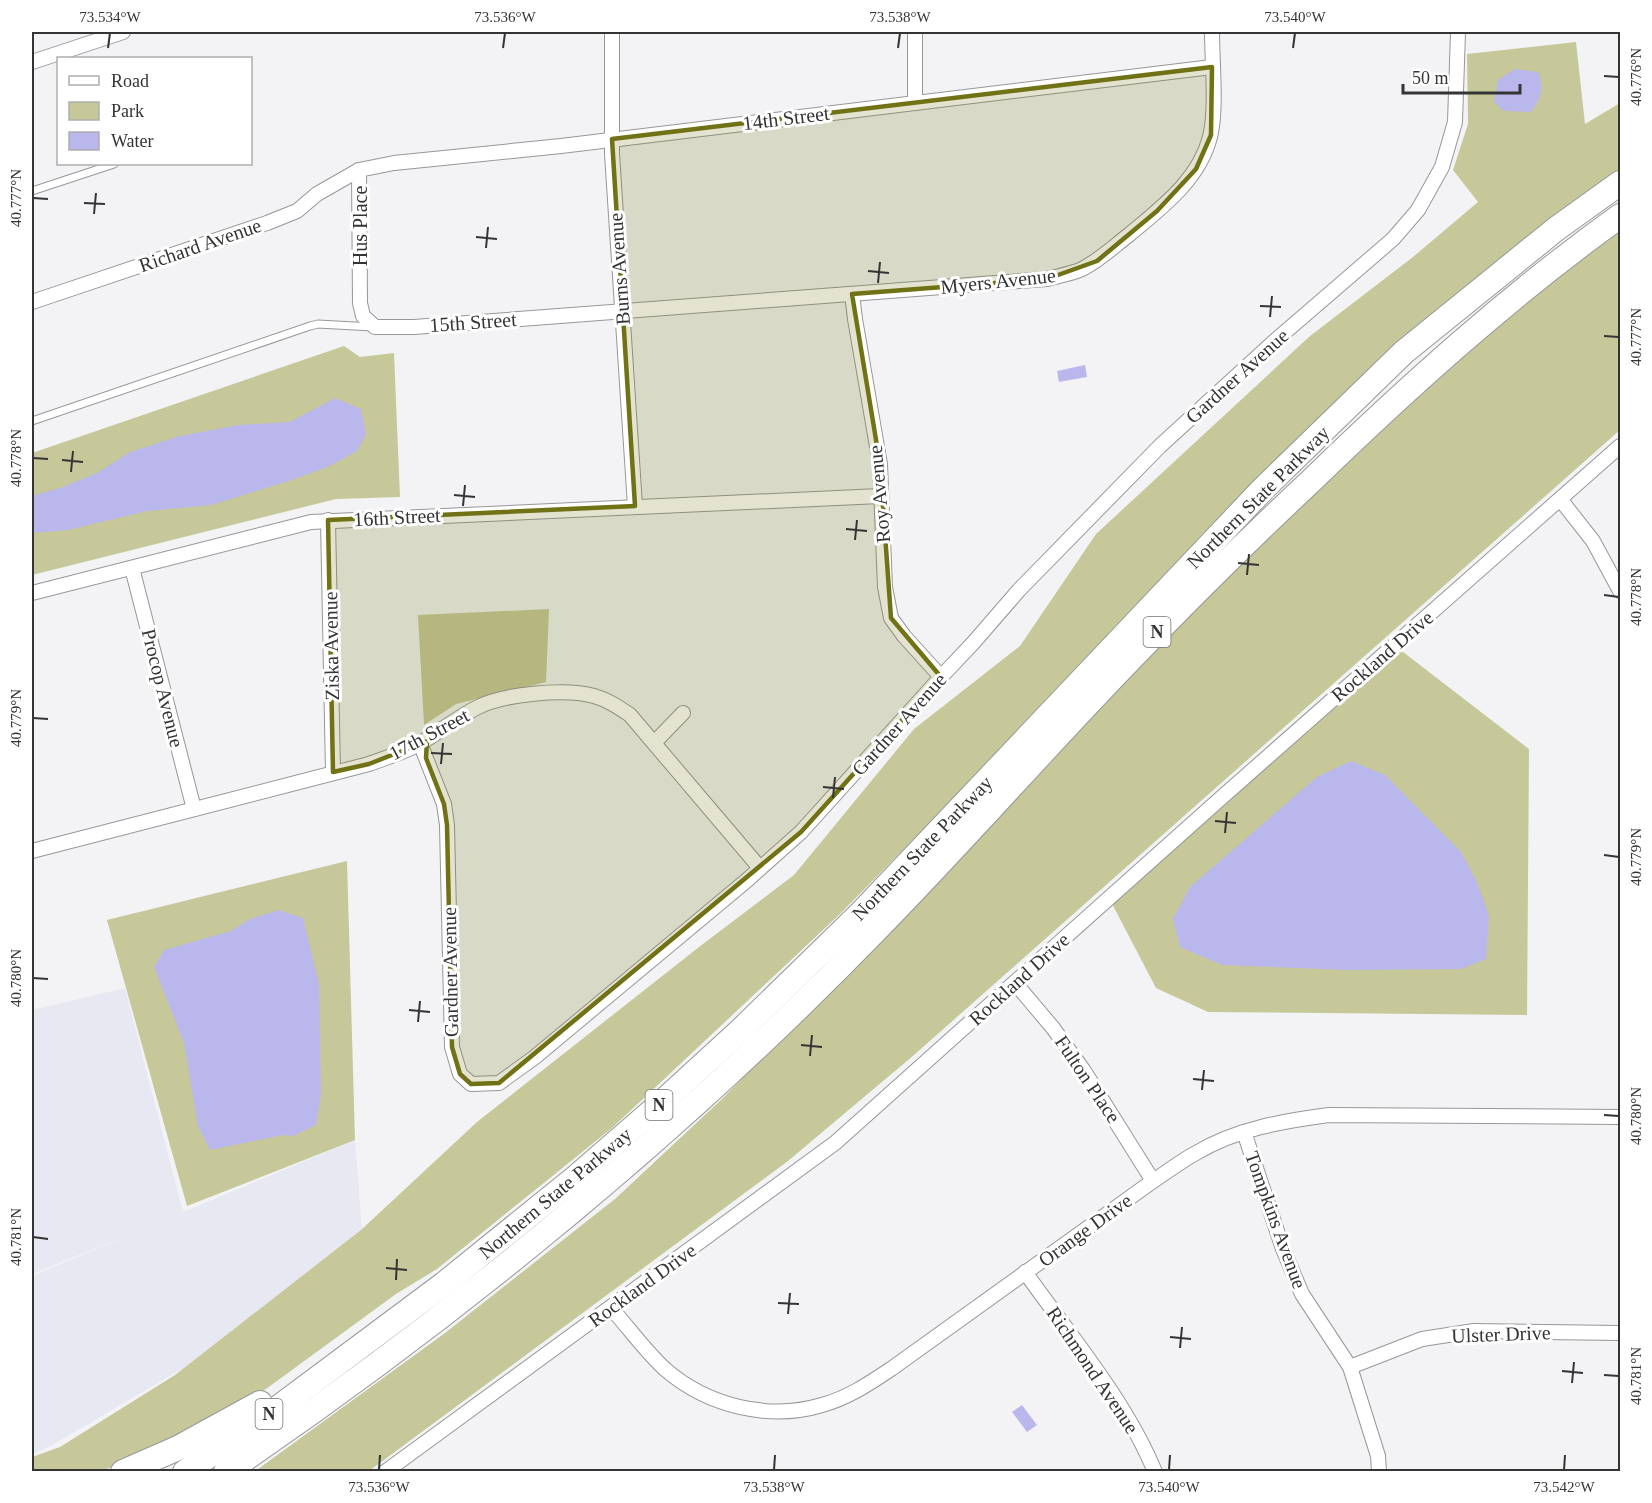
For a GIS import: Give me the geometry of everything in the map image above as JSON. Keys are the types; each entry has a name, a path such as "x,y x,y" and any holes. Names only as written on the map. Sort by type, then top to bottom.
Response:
{"highway":[{"name":"Northern State Parkway","path":"185,1472 259,1422 444,1284 575,1178 742,1029 862,912 1263,489 1404,352 1556,229 1620,183"},
{"name":"Northern State Parkway","path":"226,1472 328,1401 507,1264 597,1190 705,1094 807,1000 879,927 1123,666 1235,553 1359,434 1456,345 1575,249 1620,216"},
{"path":"123,1472 200,1437 351,1353"},
{"path":"250,1472 328,1401"}],"street":[{"path":"32,62 123,32"},
{"name":"Burns Avenue","path":"612,32 612,139 635,506"},
{"path":"915,32 915,103"},
{"name":"Myers Avenue","path":"621,310 1047,279 1079,270 1097,261 1157,211 1181,189 1196,170 1211,135 1212,32"},
{"name":"Gardner Avenue","path":"420,743 444,804 447,825 452,1047 460,1074 471,1084 499,1083 535,1057 801,832 1019,590 1160,446 1277,339 1393,239 1418,210 1442,167 1455,122 1458,32"},
{"name":"14th Street","path":"359,170 1212,67"},
{"name":"Hus Place","path":"359,170 360,282 363,316 375,327"},
{"name":"Richard Avenue","path":"32,302 297,211 317,194 359,170"},
{"name":"Roy Avenue","path":"852,294 880,464 885,587 891,618 941,677"},
{"name":"15th Street","path":"375,327 414,327 621,310"},
{"name":"Rockland Drive","path":"385,1472 835,1143 1620,446"},
{"name":"16th Street","path":"32,593 311,522 328,520 880,496"},
{"path":"1560,498 1593,542 1620,591"},
{"name":"Ziska Avenue","path":"328,520 333,772"},
{"name":"Procop Avenue","path":"132,568 194,808"},
{"name":"17th Street","path":"32,847 369,764 420,743 477,708 497,700 523,695 569,693 591,695 611,702 630,716 760,868"},
{"path":"654,743 683,713"},
{"name":"Fulton Place","path":"1015,983 1053,1028 1084,1071 1153,1181"},
{"name":"Orange Drive","path":"611,1308 666,1370 699,1393 714,1400 745,1409 788,1412 822,1406 858,1391 1197,1152 1244,1132 1282,1121 1329,1115 1620,1117"},
{"name":"Tompkins Avenue","path":"1244,1132 1283,1249 1302,1294 1350,1367 1378,1456 1379,1472"},
{"name":"Richmond Avenue","path":"1025,1272 1113,1396 1146,1450 1155,1472"},
{"name":"Ulster Drive","path":"1350,1367 1422,1339 1474,1331 1620,1333"}],"lane":[{"path":"32,191 111,165"},
{"path":"32,421 310,326 318,324 375,327"}],"highlighted area":[{"path":"1212,67 1211,135 1196,169 1157,211 1097,261 1047,279 852,294 880,464 891,618 941,677 801,832 499,1083 471,1084 460,1074 452,1047 447,825 444,804 426,758 427,741 369,764 333,772 328,520 635,506 612,139"}],"shaded area":[{"path":"125,988 183,1212 355,1140 362,1230 185,1367 49,1447 32,1454 32,1276 139,1231 32,1274 32,1010"}],"green space":[{"path":"1576,42 1585,124 1620,103 1620,174 1295,442 1192,546 942,810 840,914 612,1128 437,1269 396,1294 255,1397 122,1464 100,1471 32,1472 32,1457 60,1447 175,1375 361,1230 477,1122 794,875 914,729 1020,646 1096,534 1310,336 1413,257 1478,202 1453,170 1468,124 1467,54"},
{"path":"1620,227 1620,430 914,1055 788,1161 369,1471 254,1472 445,1333 615,1199 722,1099 1032,782 1220,579 1500,319"},
{"path":"344,346 360,357 394,353 400,497 336,499 32,575 32,453"},
{"path":"549,609 546,682 456,704 424,725 418,615"},
{"path":"1394,645 1529,749 1527,1015 1208,1012 1156,988 1109,898"},
{"path":"347,861 355,1140 187,1206 107,920"}],"water":[{"path":"1515,69 1538,72 1541,93 1531,112 1504,111 1494,102 1498,80"},
{"path":"1085,365 1087,377 1059,382 1057,371"},
{"path":"335,398 361,409 366,434 357,451 330,466 211,505 147,511 68,530 32,533 32,496 63,487 99,472 130,452 180,436 239,425 290,422"},
{"path":"1351,761 1385,775 1461,852 1477,882 1489,916 1486,959 1461,969 1349,970 1222,965 1180,947 1173,919 1190,887 1317,777"},
{"path":"279,910 303,918 319,984 321,1094 316,1125 293,1136 283,1135 210,1150 198,1126 184,1043 154,967 164,950 231,931 250,919"},
{"path":"1022,1405 1037,1425 1027,1432 1012,1412"}]}
